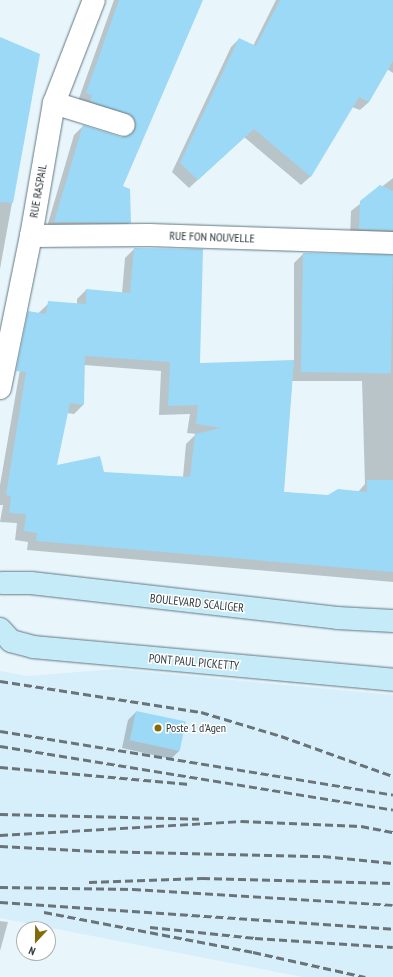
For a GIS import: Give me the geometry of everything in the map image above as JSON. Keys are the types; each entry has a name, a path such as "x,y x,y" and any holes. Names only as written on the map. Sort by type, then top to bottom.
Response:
{"street":[{"name":"RUE RASPAIL","path":"0,388 6,330 31,236 54,103 94,0"},
{"path":"54,103 124,125"},
{"name":"RUE FON NOUVELLE","path":"31,236 149,235 393,243"},
{"name":"BOULEVARD SCALIGER","path":"1,586 32,583 338,618 393,621"},
{"name":"PONT PAUL PICKETTY","path":"0,629 11,641 33,647 393,680"}],"shaded area":[{"path":"116,669 393,695 393,977 302,977 56,929 56,921 16,921 0,918 0,671 28,676"}],"building":[{"path":"119,0 203,0 123,186 130,189 131,223 54,222 83,125 121,137 132,134 136,128 133,116 90,101 92,95 86,93"},
{"path":"280,0 393,0 393,61 369,102 359,97 311,177 254,129 198,180 180,163 239,38 256,46"},
{"path":"0,37 40,54 13,203 0,202"},
{"path":"380,185 393,191 393,230 359,229 360,201"},
{"path":"134,248 203,249 200,363 294,360 284,492 328,495 338,489 367,492 367,480 393,480 393,572 36,541 37,533 24,531 26,514 9,513 11,496 6,495 26,372 16,371 28,311 46,314 48,301 86,304 86,289 130,293","holes":["85,356 170,362 168,406 198,405 196,424 221,428 195,434 190,477 104,472 100,456 57,465 70,403 84,405"]},
{"path":"303,253 393,255 391,374 301,372"},
{"name":"Poste 1 d'Agen","path":"136,711 186,722 180,751 130,740"}],"railway":[{"path":"0,681 201,712 281,736 393,776"},
{"path":"0,731 393,795"},
{"path":"0,746 393,810"},
{"path":"0,767 189,784"},
{"path":"0,814 199,819"},
{"path":"0,835 241,821 361,826 393,832"},
{"path":"0,846 96,851 323,856 393,863"},
{"path":"89,882 202,878 393,883"},
{"path":"0,887 133,889 393,905"},
{"path":"0,902 393,929"},
{"path":"44,912 253,952 365,977"},
{"path":"150,927 255,938 393,947"}],"place":[{"name":"Poste 1 d'Agen","path":"158,728"}]}
